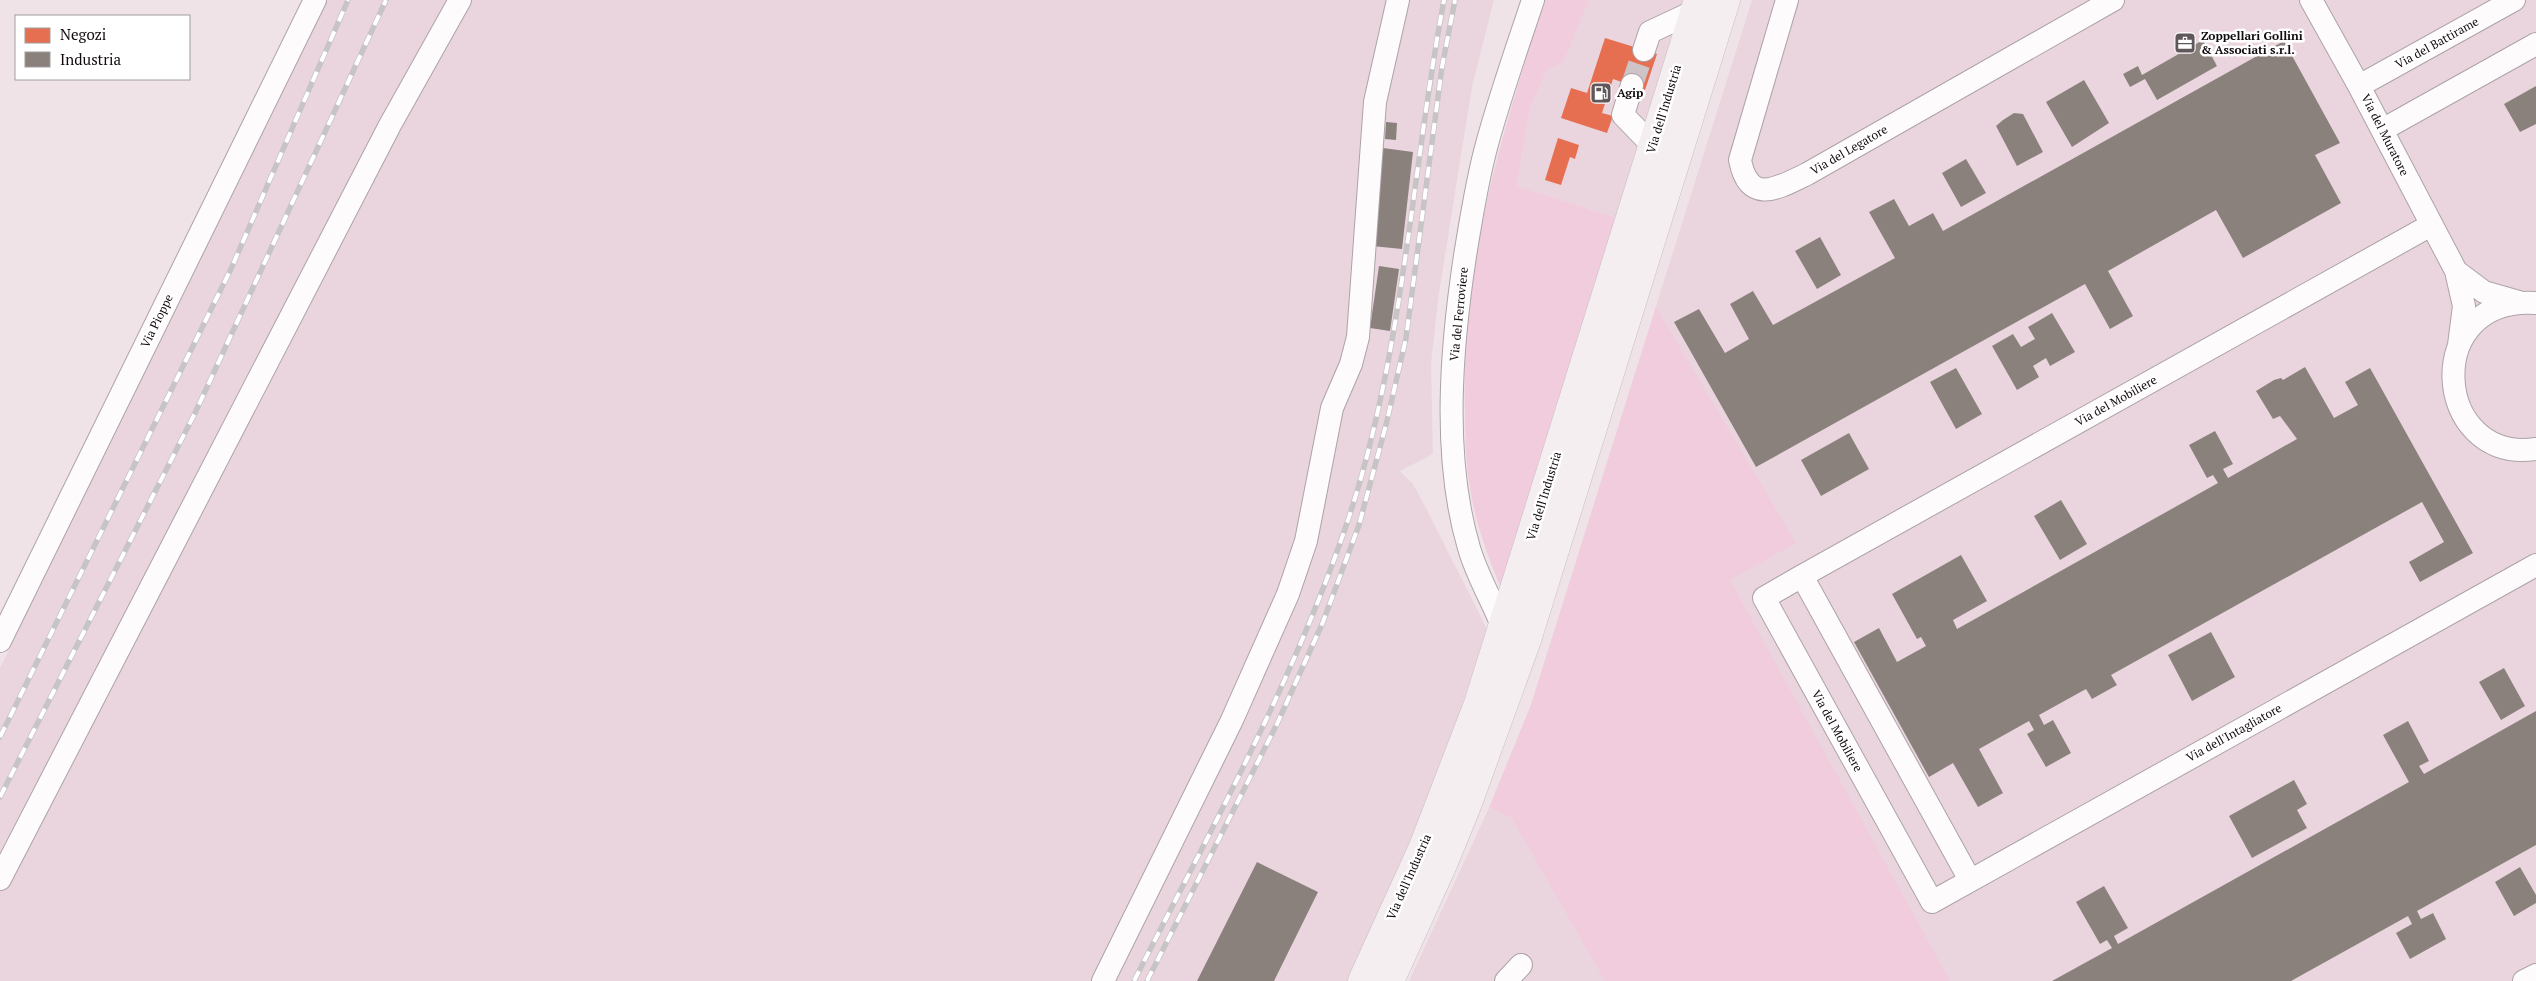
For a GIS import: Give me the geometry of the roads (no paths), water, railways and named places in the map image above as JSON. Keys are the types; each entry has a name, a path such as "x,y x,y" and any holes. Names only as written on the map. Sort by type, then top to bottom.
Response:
{"main road":[{"name":"Via dell'Industria","path":"1390,981 1468,804 1527,640 1726,0"},
{"name":"Via dell'Industria","path":"1362,981 1426,838 1478,704 1697,5"}],"street":[{"name":"Via Pioppe","path":"0,641 315,0"},
{"path":"0,879 390,125 460,0"},
{"path":"1103,981 1232,720 1288,594 1306,541 1332,408 1351,364 1358,337 1375,102 1398,0"},
{"name":"Via del Ferroviere","path":"1503,628 1469,549 1459,494 1452,431 1453,365 1458,306 1468,234 1486,146 1532,0"},
{"name":"Via del Legatore","path":"1787,0 1740,160 1743,174 1752,186 1763,190 1775,189 1807,174 2112,0"},
{"name":"Via del Muratore","path":"2312,0 2456,272 2464,306 2459,345"},
{"name":"Via del Battirame","path":"2359,86 2514,0"},
{"path":"1644,50 1650,32 1697,5"},
{"path":"2382,130 2536,44"},
{"path":"1632,85 1623,115 1653,146"},
{"name":"Via del Mobiliere","path":"1932,902 1764,598 2431,225"},
{"name":"Via del Muratore","path":"2456,272 2484,292 2528,303"},
{"path":"2528,303 2494,309 2474,324 2459,345 2452,369 2454,394 2464,416 2480,435 2502,447 2533,452"},
{"name":"Via dell'Intagliatore","path":"1932,902 2536,565"},
{"path":"1802,576 1970,880"},
{"path":"2524,981 2536,975"}],"tunnel":[{"path":"1632,85 1644,50"}],"railway":[{"path":"0,737 231,269 348,0"},
{"path":"0,797 195,413 386,0"},
{"path":"1134,981 1221,812 1276,699 1302,641 1347,523 1366,459 1382,394 1405,263 1444,0"},
{"path":"1147,981 1277,724 1323,622 1359,525 1386,425 1406,338 1442,67 1455,0"}],"place":[{"name":"Zoppellari Gollini & Associati s.r.l.","path":"2185,43"},
{"name":"Agip","path":"1601,93"}]}
